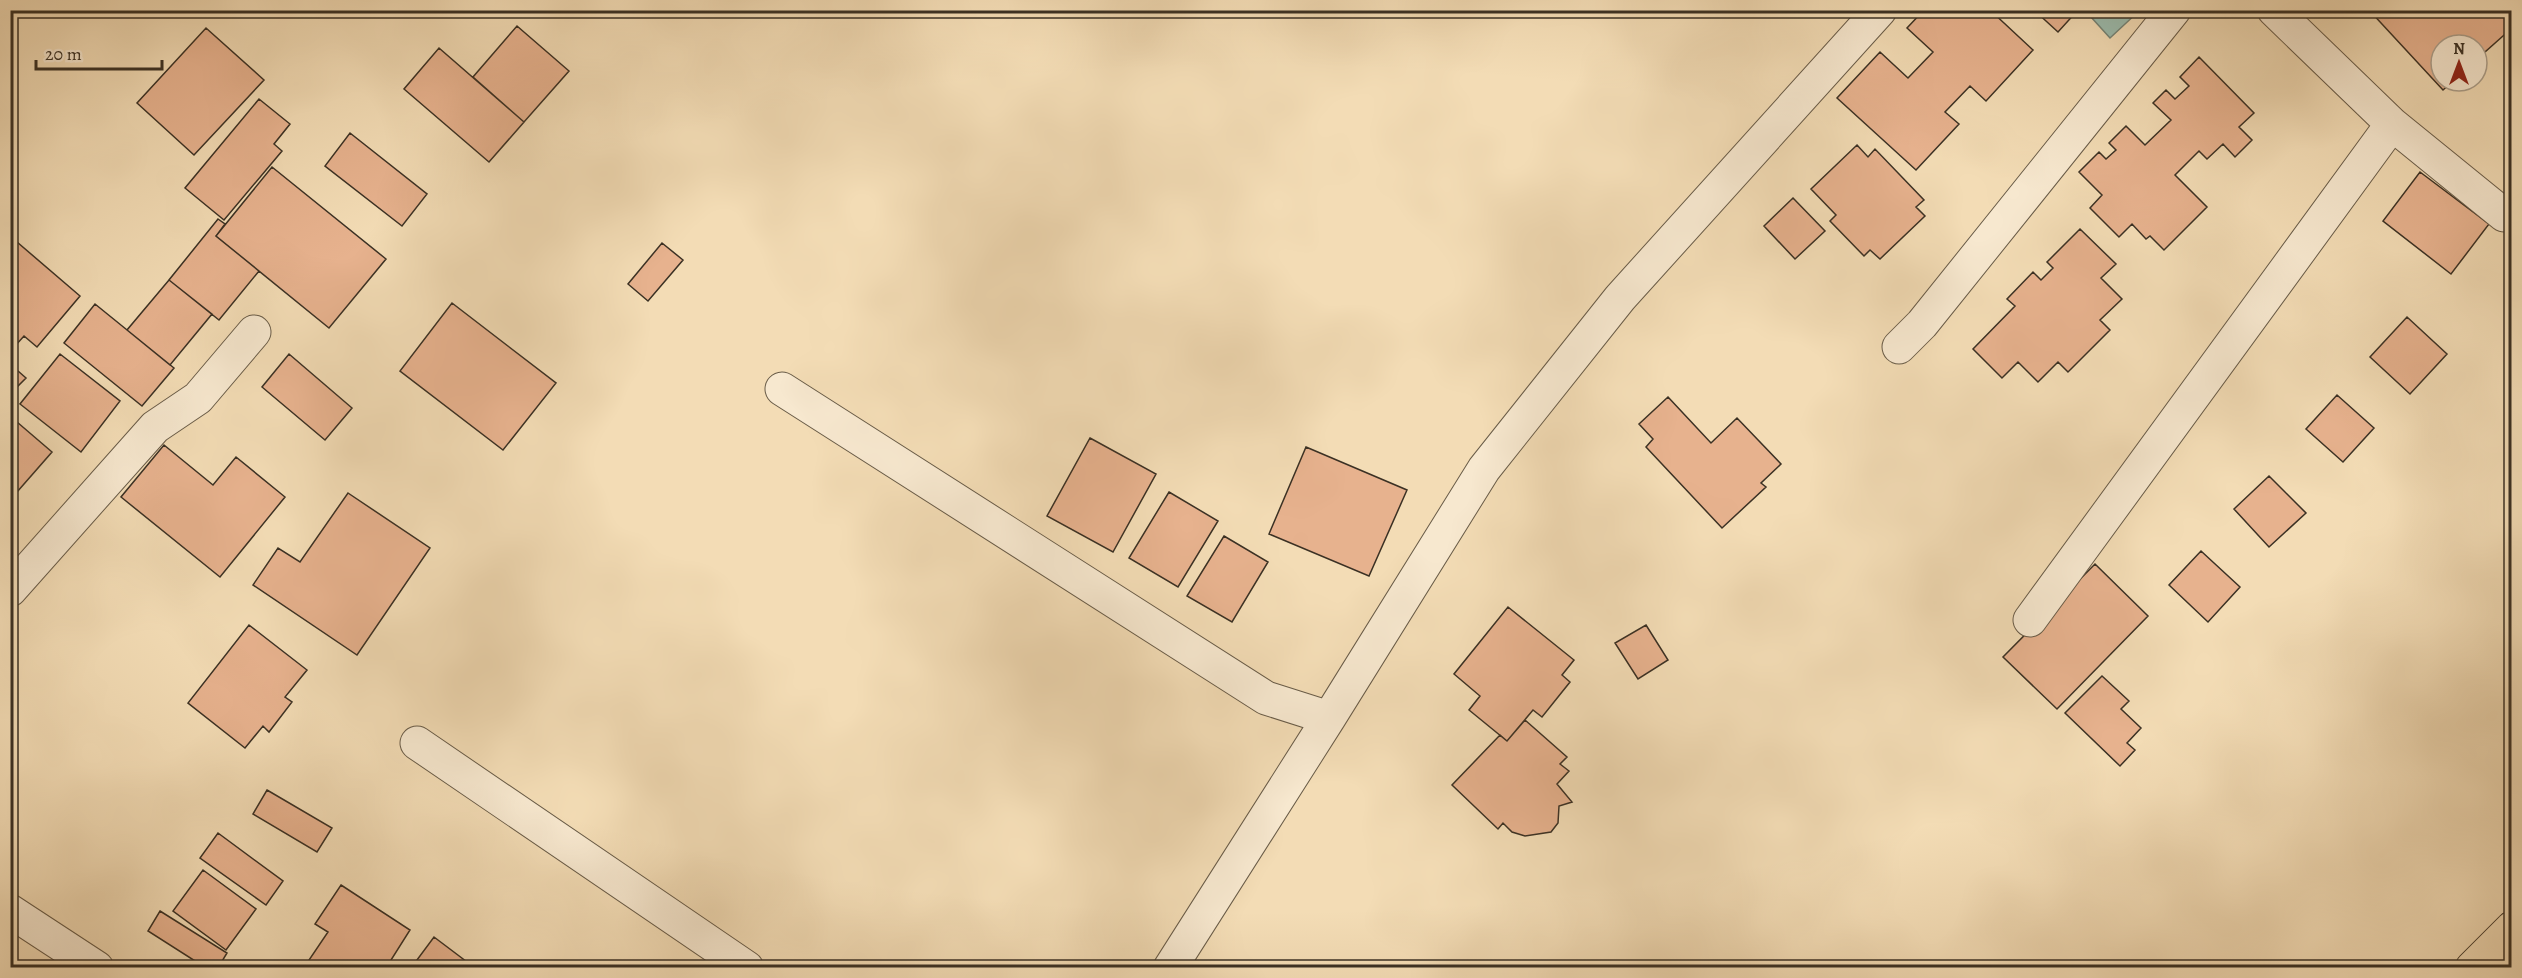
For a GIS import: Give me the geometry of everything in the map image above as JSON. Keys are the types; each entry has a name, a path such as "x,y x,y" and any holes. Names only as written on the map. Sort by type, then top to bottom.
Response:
{"main road":[{"path":"2472,968 2511,928"}],"street":[{"path":"1170,968 1484,469 1620,298 1880,10"},
{"path":"1899,347 1922,324 2174,10"},
{"path":"2274,10 2392,124 2504,215"},
{"path":"2030,620 2392,124"},
{"path":"10,590 155,427 198,398 254,332"},
{"path":"782,390 1266,698 1329,718"},
{"path":"417,743 747,968"},
{"path":"10,911 98,968"}],"shaded area":[{"path":"2098,11 2139,11 2110,38 2091,17"}],"building":[{"path":"1924,10 1990,10 2033,50 1986,101 1970,86 1945,112 1959,124 1916,170 1837,98 1880,52 1908,78 1933,52 1907,28"},
{"path":"2034,10 2078,10 2058,32"},
{"path":"2369,10 2512,10 2512,28 2489,48 2489,33 2429,33 2429,75"},
{"path":"517,26 569,71 524,122 473,77"},
{"path":"206,28 264,80 194,155 137,103"},
{"path":"439,48 524,122 489,162 404,89"},
{"path":"2199,57 2254,113 2239,127 2252,140 2235,157 2223,144 2207,159 2199,151 2175,175 2207,207 2164,250 2150,236 2146,239 2132,224 2119,237 2090,208 2102,195 2079,172 2099,152 2106,159 2116,150 2109,143 2126,126 2145,145 2171,120 2153,103 2166,90 2175,99 2189,86 2180,77"},
{"path":"259,99 290,124 274,144 282,151 224,220 185,188"},
{"path":"350,133 427,194 402,226 325,166"},
{"path":"1857,145 1868,157 1875,149 1924,200 1916,207 1925,216 1880,259 1870,250 1864,256 1830,221 1836,215 1811,189"},
{"path":"272,167 386,259 329,328 216,236"},
{"path":"2420,172 2489,224 2451,274 2383,221"},
{"path":"1793,198 1825,231 1795,259 1764,226"},
{"path":"218,219 225,224 216,236 259,271 219,320 169,280"},
{"path":"2080,229 2116,264 2101,278 2122,299 2100,320 2110,330 2068,372 2058,362 2038,382 2018,362 2002,378 1973,349 2015,306 2007,299 2033,272 2041,280 2053,268 2047,262"},
{"path":"10,236 80,296 37,347 24,336 15,346 10,342"},
{"path":"662,243 683,260 648,301 628,284"},
{"path":"169,280 212,314 170,365 127,330"},
{"path":"452,303 556,383 503,450 400,371"},
{"path":"95,304 174,368 142,406 64,343"},
{"path":"2407,317 2447,354 2410,394 2370,357"},
{"path":"60,354 120,401 81,452 20,404"},
{"path":"289,354 352,408 325,440 262,387"},
{"path":"10,364 26,378 12,392 10,391"},
{"path":"2337,395 2374,428 2343,462 2306,429"},
{"path":"1668,397 1711,443 1737,418 1781,464 1761,483 1766,487 1722,528 1646,447 1653,439 1639,424"},
{"path":"10,416 52,452 10,500"},
{"path":"1090,438 1156,474 1113,552 1047,516"},
{"path":"164,445 213,485 236,457 285,497 220,577 121,497"},
{"path":"1306,447 1407,490 1369,576 1269,534"},
{"path":"2269,476 2306,513 2269,547 2234,509"},
{"path":"1169,492 1218,521 1178,587 1129,558"},
{"path":"348,493 430,548 357,655 253,585 278,548 300,562"},
{"path":"1224,536 1268,562 1232,622 1187,596"},
{"path":"2201,551 2240,587 2208,622 2169,585"},
{"path":"2095,564 2148,616 2057,709 2003,657"},
{"path":"1508,607 1574,660 1562,675 1570,682 1542,717 1533,710 1507,741 1469,710 1480,696 1454,674"},
{"path":"249,625 307,670 285,697 292,702 269,732 263,726 245,748 188,703"},
{"path":"1646,625 1668,660 1638,679 1615,643"},
{"path":"2102,676 2129,701 2121,709 2141,728 2127,743 2135,750 2120,766 2065,713"},
{"path":"1525,720 1567,757 1560,764 1569,771 1557,784 1572,802 1559,806 1558,823 1551,832 1525,836 1512,832 1503,823 1498,829 1452,785 1500,735 1507,741"},
{"path":"267,790 332,828 317,852 253,814"},
{"path":"218,833 283,881 266,905 200,858"},
{"path":"203,870 256,909 226,950 173,911"},
{"path":"341,885 410,930 386,968 314,968 307,963 328,932 315,924"},
{"path":"160,911 227,953 218,968 206,968 148,931"},
{"path":"434,937 475,968 411,968"}]}
